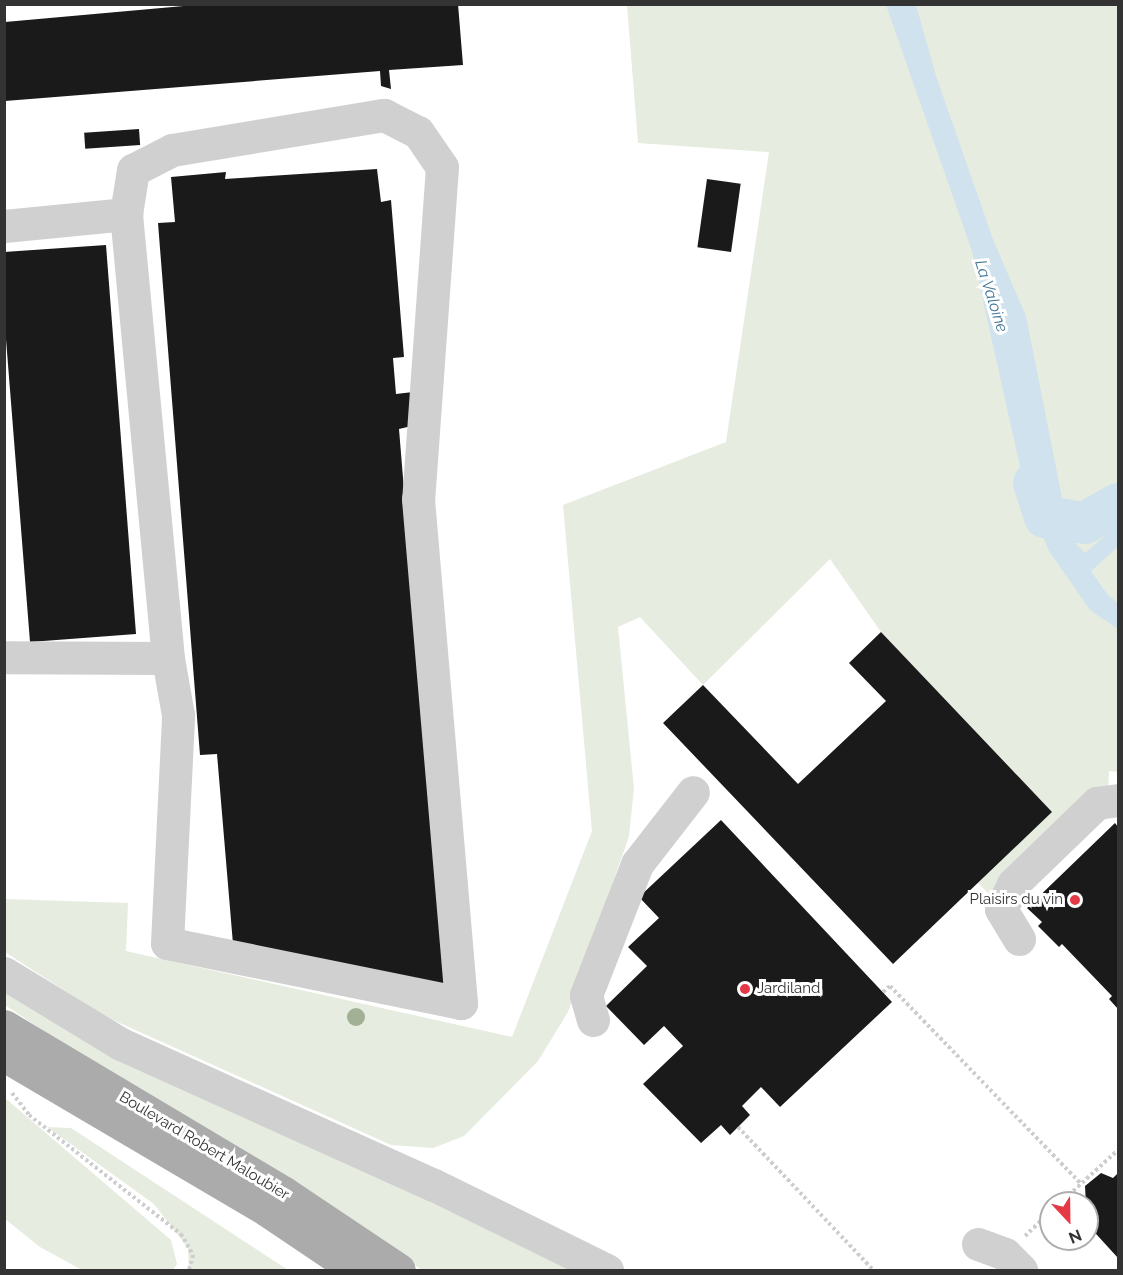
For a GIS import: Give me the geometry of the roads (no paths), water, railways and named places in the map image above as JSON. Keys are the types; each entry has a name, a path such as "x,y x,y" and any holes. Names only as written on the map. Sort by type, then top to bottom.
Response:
{"main road":[{"name":"Boulevard Robert Maloubier","path":"4,1026 284,1193 399,1270"},
{"name":"Boulevard Robert Maloubier","path":"4,1055 267,1210 356,1270"}],"lane":[{"path":"384,115 417,132 442,167 418,499 460,1003 166,943 178,715 168,658 126,214 133,170 172,150 384,115"},
{"path":"4,226 126,214"},
{"path":"4,657 168,658"},
{"path":"593,1020 586,995 637,864 693,792"},
{"path":"1018,939 1001,909 1013,884 1097,803 1119,800"},
{"path":"4,973 121,1044 434,1185 606,1270"}],"water":[{"path":"886,5 916,5 936,76 994,242 1026,316 1070,538 1085,553 1118,525 1118,547 1091,571 1109,596 1118,603 1118,629 1090,610 1049,551 1027,498 972,251"}],"waterway":[{"name":"La Valoine","path":"1034,483 1045,517 1085,523 1118,504"}],"place":[{"name":"Plaisirs du vin","path":"1075,900"},
{"name":"Jardiland","path":"745,989"}]}
